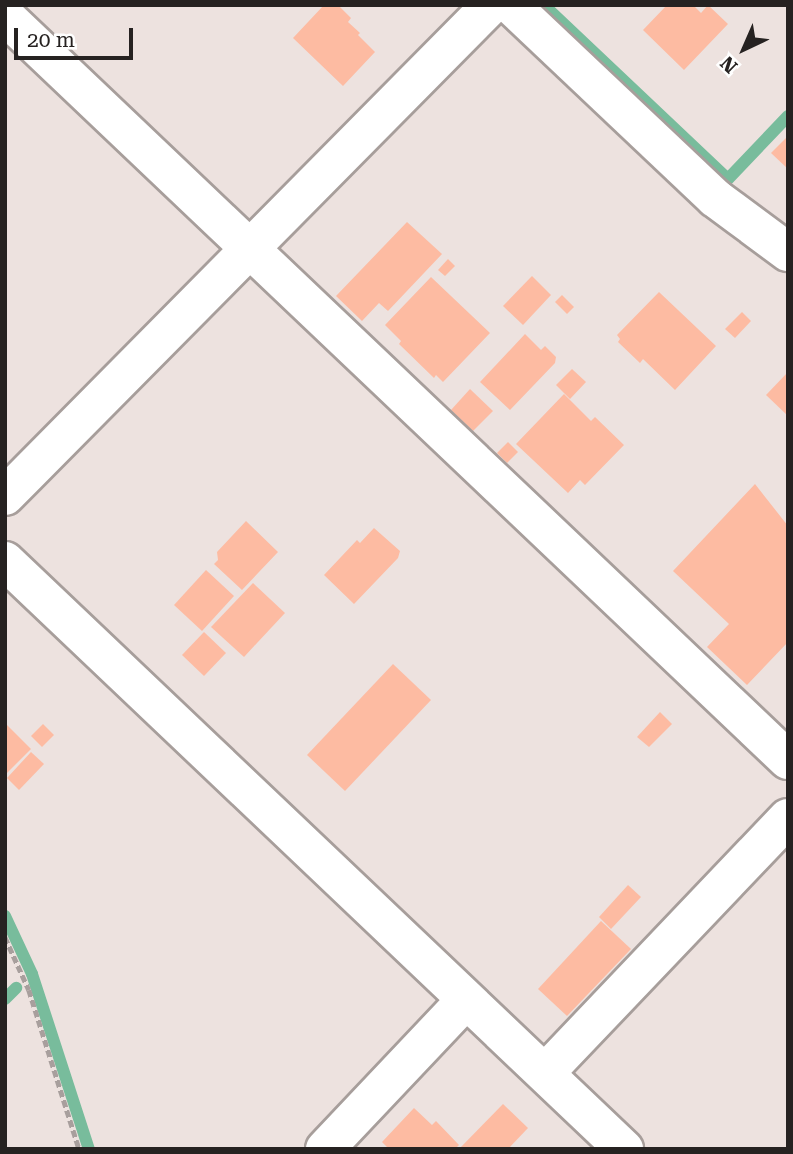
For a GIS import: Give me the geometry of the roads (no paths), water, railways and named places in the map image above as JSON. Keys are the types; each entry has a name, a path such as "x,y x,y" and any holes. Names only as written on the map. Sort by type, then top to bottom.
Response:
{"street":[{"path":"5,496 491,5"},
{"path":"511,5 715,198 788,253"},
{"path":"5,16 788,760"},
{"path":"5,561 624,1149"},
{"path":"545,1073 788,818"},
{"path":"325,1149 466,1000"}],"waterway":[{"path":"546,7 728,179 788,116"},
{"path":"5,916 32,974 89,1149"},
{"path":"5,999 16,988"}]}
